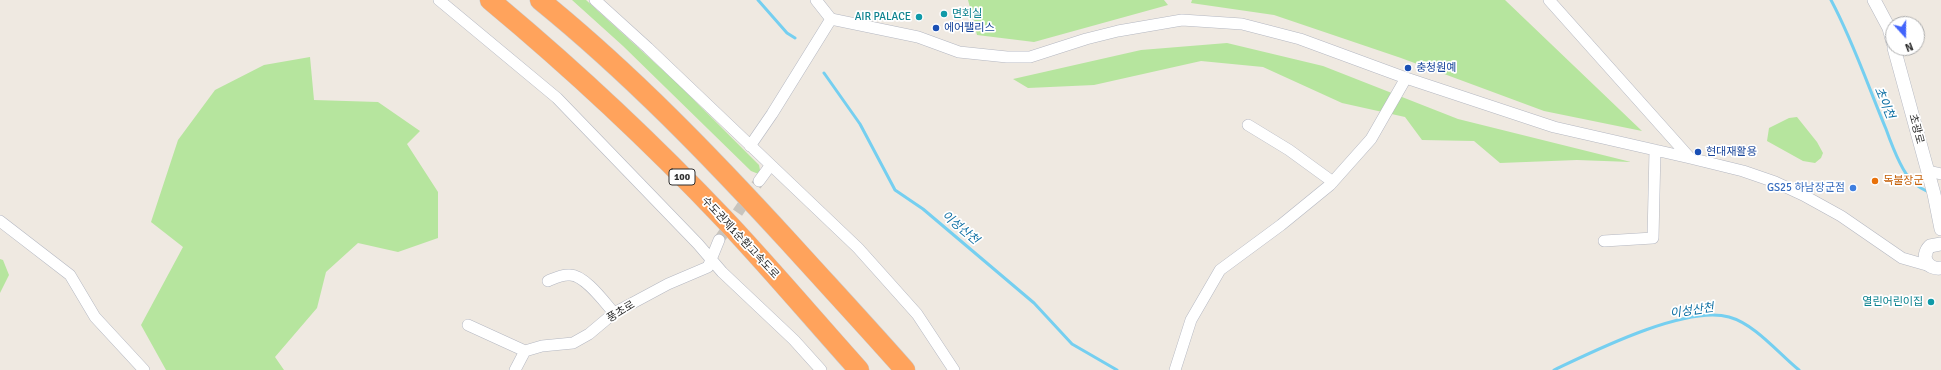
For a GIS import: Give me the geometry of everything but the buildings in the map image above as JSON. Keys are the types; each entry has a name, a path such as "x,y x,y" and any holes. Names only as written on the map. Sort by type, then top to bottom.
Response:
{"highway":[{"name":"수도권제1순환고속도로","path":"490,0 546,47 637,132 726,222 859,370"},
{"path":"540,0 570,24 661,108 746,195 905,370"}],"street":[{"path":"439,0 557,98 722,272 794,340 821,370"},
{"path":"595,0 648,48 770,166 836,225 917,314 954,370"},
{"path":"816,0 831,19 918,37 959,52 1007,57 1030,57 1086,39 1118,31 1182,20 1242,24 1300,39 1406,78 1554,127 1743,171 1775,182 1796,191 1841,216 1907,260 1938,268"},
{"path":"1549,0 1690,158"},
{"path":"1874,0 1885,21"},
{"path":"750,146 772,114 831,19"},
{"name":"초광로","path":"1896,56 1928,171 1941,229"},
{"path":"1175,370 1190,320 1220,270 1281,226 1333,182 1371,139 1406,78"},
{"path":"1248,125 1289,150 1333,182"},
{"path":"1604,241 1653,238 1655,150"},
{"path":"759,182 770,166"},
{"path":"1928,171 1941,174"},
{"name":"초광로","path":"1927,249 1935,230 1938,211"},
{"path":"0,221 70,275 95,316 144,370"},
{"name":"풍초로","path":"525,351 542,346 573,343 589,334 614,314 668,284 708,267 718,240"},
{"path":"1893,252 1910,256 1920,254 1933,244 1941,244"},
{"path":"1927,249 1926,260 1938,268"},
{"path":"548,281 571,274 582,280 600,296 614,314"},
{"path":"468,325 525,351 515,370"}],"green space":[{"path":"572,0 586,0 678,84 759,165 761,175 751,171 623,46"},
{"path":"968,0 1164,0 1168,5 1034,42 977,35"},
{"path":"1192,0 1505,0 1642,131 1544,111 1401,58 1274,15 1191,3"},
{"path":"1227,43 1323,66 1458,119 1631,162 1577,160 1500,163 1474,141 1422,140 1405,117 1342,103 1263,67 1201,61 1094,85 1028,88 1013,79 1141,50"},
{"path":"310,57 314,100 378,102 420,131 407,144 438,192 438,238 398,252 358,243 326,272 317,308 275,357 284,370 166,370 141,325 183,247 151,222 178,140 215,90 264,65"},
{"path":"1797,117 1817,142 1823,153 1821,158 1815,163 1803,161 1767,141 1769,128 1789,118"},
{"path":"0,259 3,260 9,275 0,293"}],"waterway":[{"name":"이성산천","path":"758,0 787,33 795,38"},
{"name":"초이천","path":"1831,0 1853,47 1904,171 1914,183 1930,192"},
{"name":"이성산천","path":"824,73 860,124 895,190 923,209 1034,303 1072,344 1117,370"},
{"name":"이성산천","path":"1554,370 1592,352 1665,323 1711,315 1729,317 1748,326 1799,370"}],"tunnel":[{"path":"719,240 759,181"}],"place":[{"name":"면회실","path":"944,14"},
{"name":"AIR PALACE","path":"919,17"},
{"name":"에어팰리스","path":"936,28"},
{"name":"충청원예","path":"1408,68"},
{"name":"현대재활용","path":"1698,152"},
{"name":"독불장군","path":"1875,181"},
{"name":"GS25 하남장군점","path":"1853,188"},
{"name":"열린어린이집","path":"1931,302"}]}
